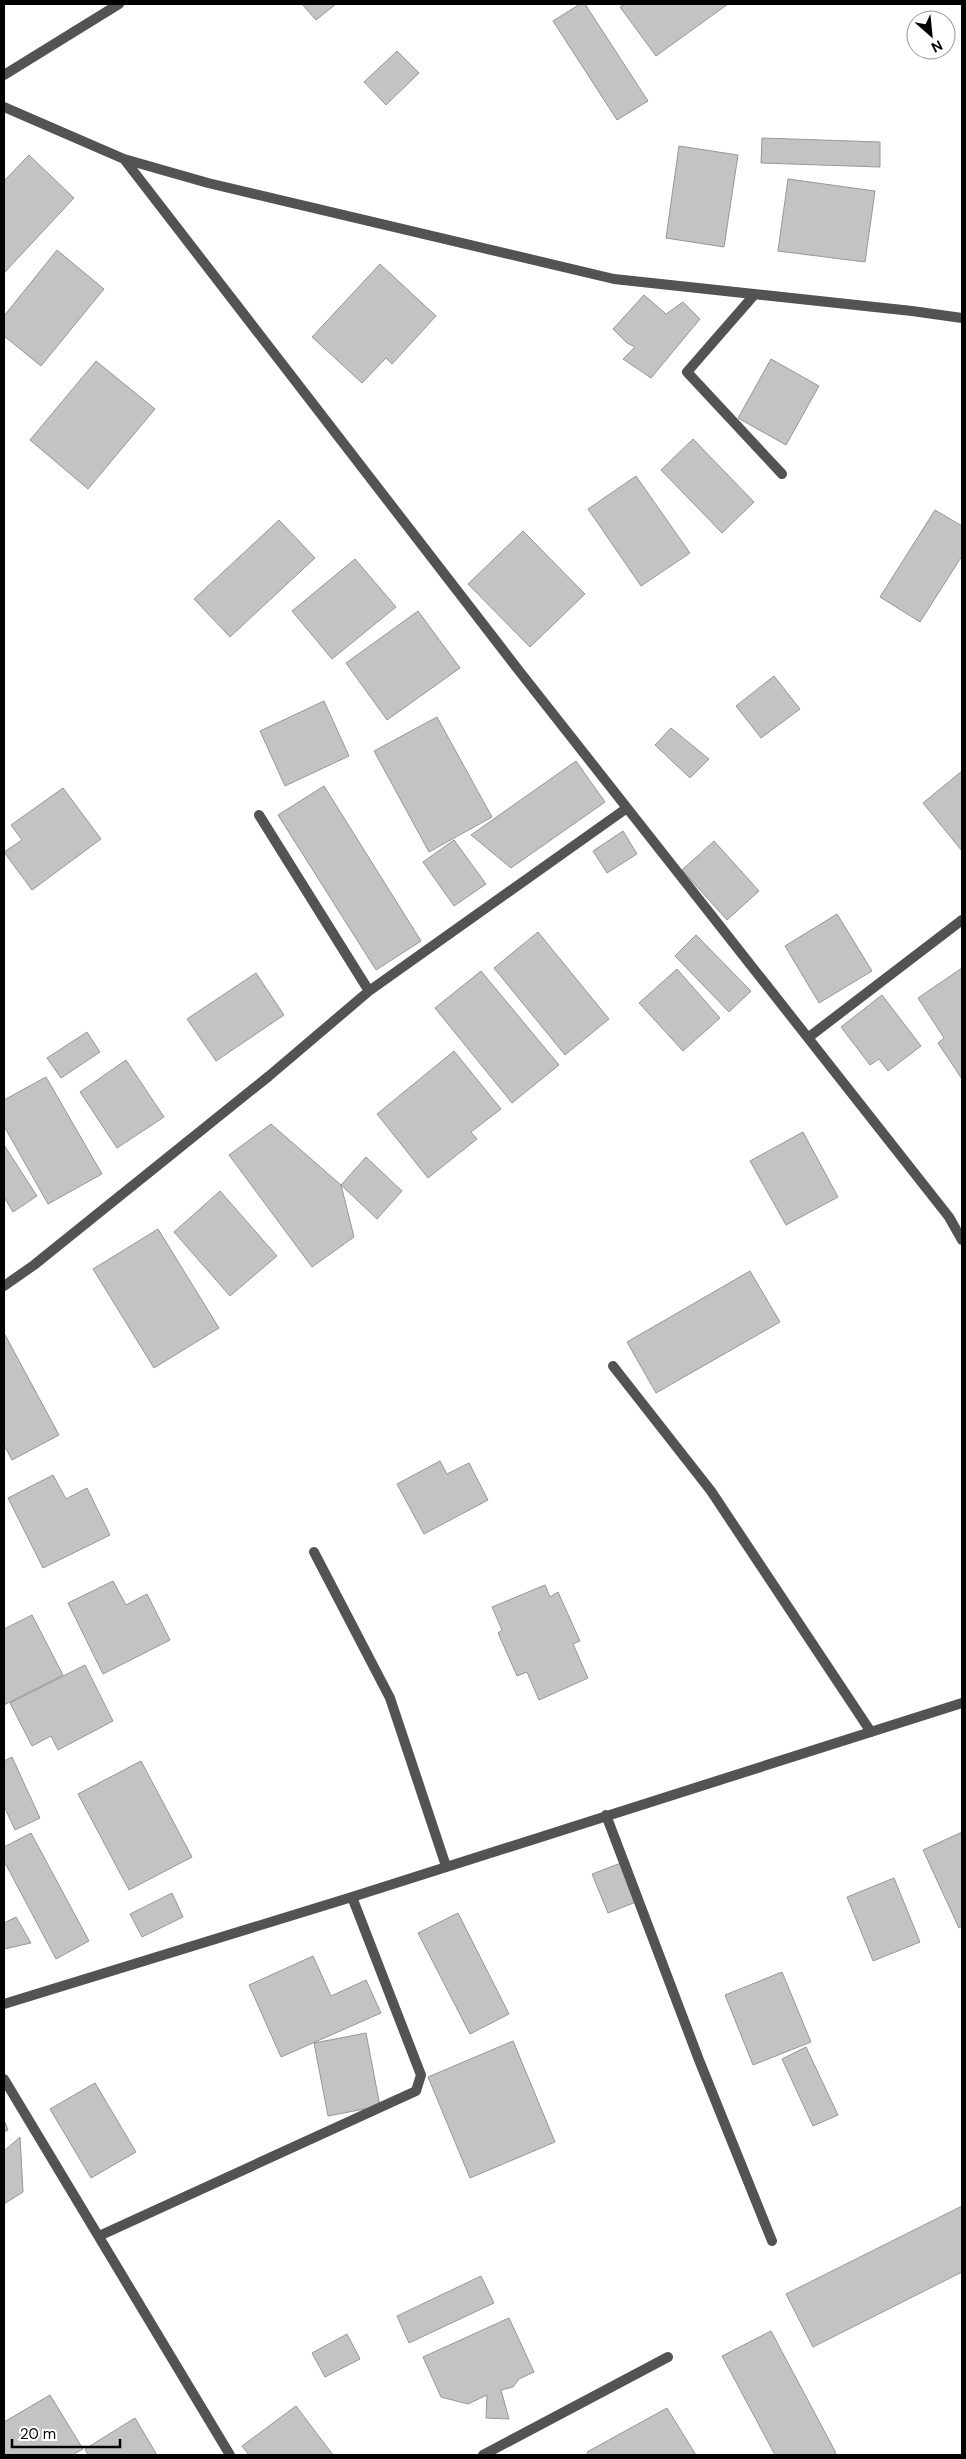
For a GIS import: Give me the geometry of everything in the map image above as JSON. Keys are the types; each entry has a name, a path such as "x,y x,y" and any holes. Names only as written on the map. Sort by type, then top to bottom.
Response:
{"street":[{"path":"4,75 119,4"},
{"path":"4,107 124,160 218,186 614,279 962,318"},
{"path":"124,160 627,808 949,1217 962,1240"},
{"path":"755,294 687,372 782,474"},
{"path":"4,1286 34,1265 269,1076 369,991 627,808"},
{"path":"259,815 369,991"},
{"path":"809,1038 962,920"},
{"path":"613,1366 711,1491 871,1732"},
{"path":"314,1552 390,1698 446,1866"},
{"path":"4,2004 352,1897 962,1704"},
{"path":"606,1816 699,2060 772,2241"},
{"path":"99,2236 416,2091 421,2075 352,1897"},
{"path":"4,2079 230,2455"},
{"path":"483,2455 668,2357"}],"building":[{"path":"302,4 336,4 316,20"},
{"path":"580,4 585,4 648,101 617,120 553,21"},
{"path":"626,4 728,4 656,56 620,7"},
{"path":"397,51 419,73 386,105 364,82"},
{"path":"762,138 880,142 880,167 761,163"},
{"path":"679,146 738,155 724,247 666,238"},
{"path":"29,155 74,198 4,273 4,181"},
{"path":"788,179 875,191 865,262 778,251"},
{"path":"57,250 104,289 41,366 4,336 4,316"},
{"path":"380,264 436,316 392,364 386,358 362,383 312,337"},
{"path":"644,295 666,314 683,302 700,319 651,378 623,359 635,347 627,343 613,329"},
{"path":"771,359 819,386 786,445 738,418"},
{"path":"96,361 155,409 88,489 30,440"},
{"path":"693,439 754,502 722,533 661,470"},
{"path":"636,476 690,553 641,586 588,509"},
{"path":"935,510 962,526 962,556 920,622 880,597"},
{"path":"279,520 315,558 230,637 194,599"},
{"path":"523,531 585,594 530,647 468,584"},
{"path":"355,559 396,607 332,659 292,611"},
{"path":"418,611 460,668 387,720 346,663"},
{"path":"774,676 800,709 761,738 736,706"},
{"path":"324,701 349,756 285,786 260,731"},
{"path":"437,717 492,817 429,852 374,751"},
{"path":"671,728 709,759 690,778 655,745"},
{"path":"576,761 605,802 511,868 471,835"},
{"path":"962,771 962,851 923,803"},
{"path":"324,786 421,941 376,970 278,815"},
{"path":"63,788 101,839 32,890 4,852 22,840 11,825"},
{"path":"623,831 637,854 607,873 593,851"},
{"path":"454,840 486,884 454,906 423,862"},
{"path":"714,841 759,891 727,920 682,870"},
{"path":"837,914 872,971 819,1003 785,946"},
{"path":"538,932 609,1019 565,1055 494,968"},
{"path":"696,935 751,991 729,1012 675,956"},
{"path":"962,968 962,1079 938,1043 944,1038 918,998"},
{"path":"677,969 720,1018 683,1051 639,1003"},
{"path":"481,971 559,1065 512,1103 435,1008"},
{"path":"256,973 284,1015 216,1061 187,1019"},
{"path":"882,995 921,1046 888,1071 879,1059 870,1065 841,1027"},
{"path":"87,1032 100,1052 61,1078 47,1058"},
{"path":"454,1051 501,1109 471,1132 477,1139 428,1178 377,1114"},
{"path":"126,1060 164,1117 117,1148 80,1092"},
{"path":"46,1077 102,1174 48,1204 4,1126 4,1100"},
{"path":"271,1124 341,1185 354,1237 312,1267 229,1155"},
{"path":"803,1132 838,1197 786,1225 750,1161"},
{"path":"4,1145 37,1196 13,1212 4,1197"},
{"path":"366,1157 402,1191 377,1219 341,1185"},
{"path":"220,1191 277,1256 230,1296 174,1232"},
{"path":"158,1229 219,1328 154,1368 93,1269"},
{"path":"750,1271 780,1322 656,1393 627,1342"},
{"path":"4,1333 59,1435 12,1460 4,1445"},
{"path":"440,1461 447,1474 469,1463 488,1500 424,1534 397,1484"},
{"path":"53,1475 66,1499 87,1488 110,1535 43,1568 8,1498"},
{"path":"113,1581 126,1605 147,1594 170,1640 103,1674 68,1603"},
{"path":"545,1585 550,1597 558,1592 580,1641 573,1644 588,1678 539,1700 527,1672 517,1676 498,1633 502,1630 492,1607"},
{"path":"32,1615 63,1675 4,1705 4,1629"},
{"path":"85,1665 113,1721 58,1750 51,1736 32,1746 10,1703"},
{"path":"12,1757 40,1818 15,1830 4,1806 4,1761"},
{"path":"141,1761 192,1857 129,1890 78,1794"},
{"path":"962,1832 962,1926 959,1928 923,1850"},
{"path":"31,1833 89,1941 56,1959 4,1861 4,1847"},
{"path":"621,1863 636,1902 608,1913 592,1874"},
{"path":"894,1878 920,1942 873,1961 847,1897"},
{"path":"172,1893 183,1917 142,1937 130,1914"},
{"path":"458,1913 509,2014 470,2034 418,1933"},
{"path":"16,1917 31,1943 4,1949 4,1923"},
{"path":"313,1956 331,1996 366,1980 381,2013 281,2057 249,1985"},
{"path":"782,1972 811,2042 753,2065 725,1995"},
{"path":"366,2033 380,2106 328,2116 314,2043"},
{"path":"513,2041 555,2142 470,2178 428,2077"},
{"path":"806,2047 838,2115 813,2126 782,2059"},
{"path":"95,2083 136,2152 91,2178 50,2109"},
{"path":"4,2120 8,2130 4,2132"},
{"path":"20,2137 23,2192 4,2204 4,2151"},
{"path":"962,2206 962,2272 813,2347 786,2294"},
{"path":"481,2276 494,2303 409,2343 397,2316"},
{"path":"509,2318 534,2372 519,2379 513,2387 501,2390 509,2419 486,2418 487,2395 468,2404 441,2397 423,2357"},
{"path":"771,2331 836,2453 832,2455 775,2455 722,2356"},
{"path":"347,2334 360,2359 325,2377 312,2353"},
{"path":"50,2395 83,2449 72,2455 4,2455 4,2422"},
{"path":"296,2406 333,2455 249,2455 242,2446"},
{"path":"667,2408 696,2455 588,2455 587,2452"},
{"path":"135,2418 157,2455 88,2455 85,2449"}]}
